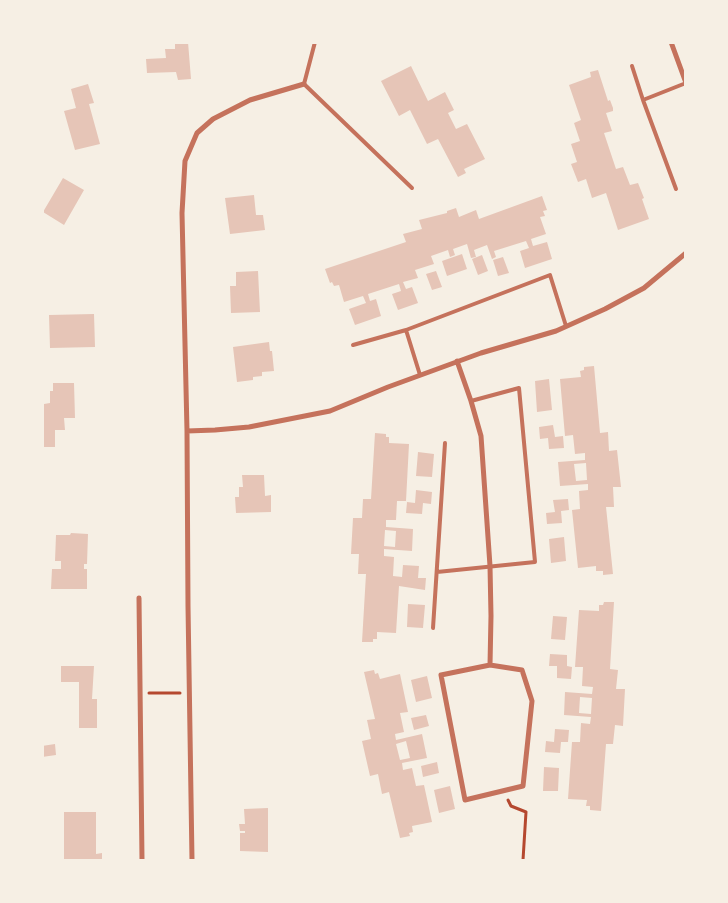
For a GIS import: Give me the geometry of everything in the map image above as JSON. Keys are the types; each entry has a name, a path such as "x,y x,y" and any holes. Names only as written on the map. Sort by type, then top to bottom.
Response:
{"street":[{"path":"671,42 686,83"},
{"path":"192,860 187,431 182,213 185,161 197,133 213,119 250,100 304,84"},
{"path":"187,431 249,427 330,411 457,361 566,326 605,309 644,288 686,253"},
{"path":"457,361 481,436 490,566 490,665"},
{"path":"139,598 142,860"},
{"path":"490,665 522,670 532,701 523,786 502,791 465,800 441,675 490,665"}],"lane":[{"path":"315,42 304,84 412,188"},
{"path":"632,66 676,189"},
{"path":"643,100 686,83"},
{"path":"353,345 406,330 550,275 566,326"},
{"path":"406,330 420,375"},
{"path":"437,572 535,562 520,388 471,401"},
{"path":"433,628 445,443"}],"path":[{"path":"141,694 189,692"},
{"path":"502,791 511,806 526,812 523,860"}],"building":[{"path":"175,42 188,42 191,79 178,80 176,72 147,73 146,59 166,58 165,49 175,49"},
{"path":"411,66 428,101 445,92 454,110 448,113 456,129 467,124 485,159 464,169 466,173 458,177 438,139 427,144 410,110 399,116 381,81"},
{"path":"598,70 608,101 610,100 613,108 613,111 606,113 612,131 604,133 616,169 623,167 630,185 638,183 649,219 618,230 606,193 592,198 586,179 578,182 571,164 577,162 571,144 580,141 574,123 581,120 569,85 591,77 590,72"},
{"path":"88,84 94,103 89,104 100,144 75,150 64,111 76,108 71,89"},
{"path":"63,178 84,190 64,225 43,212"},
{"path":"254,195 256,215 263,215 265,230 230,234 225,198"},
{"path":"542,196 547,210 543,211 545,216 540,217 546,234 531,239 533,246 547,242 552,259 525,268 520,251 529,248 526,241 494,251 496,257 492,259 487,245 474,250 476,257 471,258 467,244 453,249 455,255 450,257 448,250 431,256 434,264 415,270 418,278 403,282 406,289 412,287 418,303 398,310 392,294 401,291 399,284 368,294 370,301 376,299 381,316 355,325 349,309 366,303 363,296 344,302 339,285 334,286 332,282 330,283 325,269 406,242 403,234 422,229 419,220 447,213 447,211 456,208 459,217 476,210 479,219"},
{"path":"462,254 467,269 447,276 442,261"},
{"path":"482,255 488,271 478,275 472,259"},
{"path":"503,257 509,273 498,276 493,260"},
{"path":"258,271 260,312 231,313 230,286 236,286 236,272"},
{"path":"436,271 442,287 432,290 426,274"},
{"path":"94,314 95,347 50,348 49,315"},
{"path":"269,342 274,371 262,372 262,376 253,377 253,380 237,382 233,347"},
{"path":"594,366 600,433 608,432 609,451 617,450 621,487 613,487 614,507 606,507 613,574 603,575 603,571 596,571 596,566 578,568 572,510 580,509 579,491 588,490 588,484 560,486 558,462 585,460 585,453 575,454 573,435 565,436 560,379 581,377 580,371 584,370 584,367","holes":["586,463 587,480 576,481 574,464"]},
{"path":"549,379 552,410 537,412 535,381"},
{"path":"53,383 74,383 75,418 64,418 65,430 55,430 55,447 42,447 44,404 50,403 50,391 53,391"},
{"path":"553,425 555,437 563,436 564,448 549,449 548,438 540,439 539,427"},
{"path":"375,433 386,434 386,437 389,437 389,443 409,444 406,501 397,501 396,520 386,520 386,527 413,529 412,551 384,549 384,556 394,557 393,576 402,577 403,565 419,566 418,578 426,578 425,590 399,586 396,633 377,632 377,639 373,639 373,642 362,642 366,574 358,574 359,554 351,554 353,518 362,518 363,499 371,499","holes":["385,530 396,531 395,547 384,546"]},
{"path":"418,452 434,454 432,477 416,476"},
{"path":"242,475 264,475 265,496 271,495 271,512 236,513 235,497 239,497 239,487 243,487"},
{"path":"416,490 432,492 431,504 423,503 422,514 406,513 407,502 415,503"},
{"path":"568,499 569,510 561,511 562,523 547,524 546,513 555,512 553,500"},
{"path":"71,533 88,534 87,564 84,564 84,569 87,569 87,589 51,589 52,569 61,569 61,561 55,561 56,535 70,535"},
{"path":"564,537 566,561 551,563 549,539"},
{"path":"604,602 614,602 610,669 618,670 616,689 625,689 623,726 615,725 613,744 606,744 601,811 590,810 590,806 586,806 587,800 568,799 572,742 580,742 581,723 590,724 591,717 564,715 565,692 592,694 593,687 582,686 583,667 575,667 579,610 599,611 599,605 603,605","holes":["580,697 592,698 591,714 579,713"]},
{"path":"408,604 425,605 423,628 407,627"},
{"path":"553,616 567,617 565,640 551,639"},
{"path":"550,654 567,655 567,666 572,667 571,679 557,678 557,666 549,666"},
{"path":"61,666 94,666 92,699 97,699 97,728 79,728 79,682 61,682"},
{"path":"374,670 375,674 378,673 380,679 400,674 408,712 400,713 404,732 395,734 396,740 422,734 427,758 402,763 403,770 412,768 416,786 424,785 432,822 412,826 413,832 409,833 410,836 400,838 389,792 382,794 378,774 370,776 362,741 371,739 367,720 375,719 364,672","holes":["406,741 410,758 400,760 396,744"]},
{"path":"427,676 432,698 416,702 411,680"},
{"path":"426,715 429,726 414,730 411,718"},
{"path":"555,729 569,730 568,742 561,742 560,753 545,752 546,741 554,742"},
{"path":"55,744 56,755 42,757 42,746"},
{"path":"437,762 439,773 423,777 421,766"},
{"path":"544,767 559,768 558,791 543,791"},
{"path":"450,786 455,809 439,813 434,790"},
{"path":"268,808 268,852 240,851 240,833 245,833 245,831 240,831 239,824 245,824 244,809"},
{"path":"64,812 96,812 96,854 102,853 102,860 64,860"}]}
